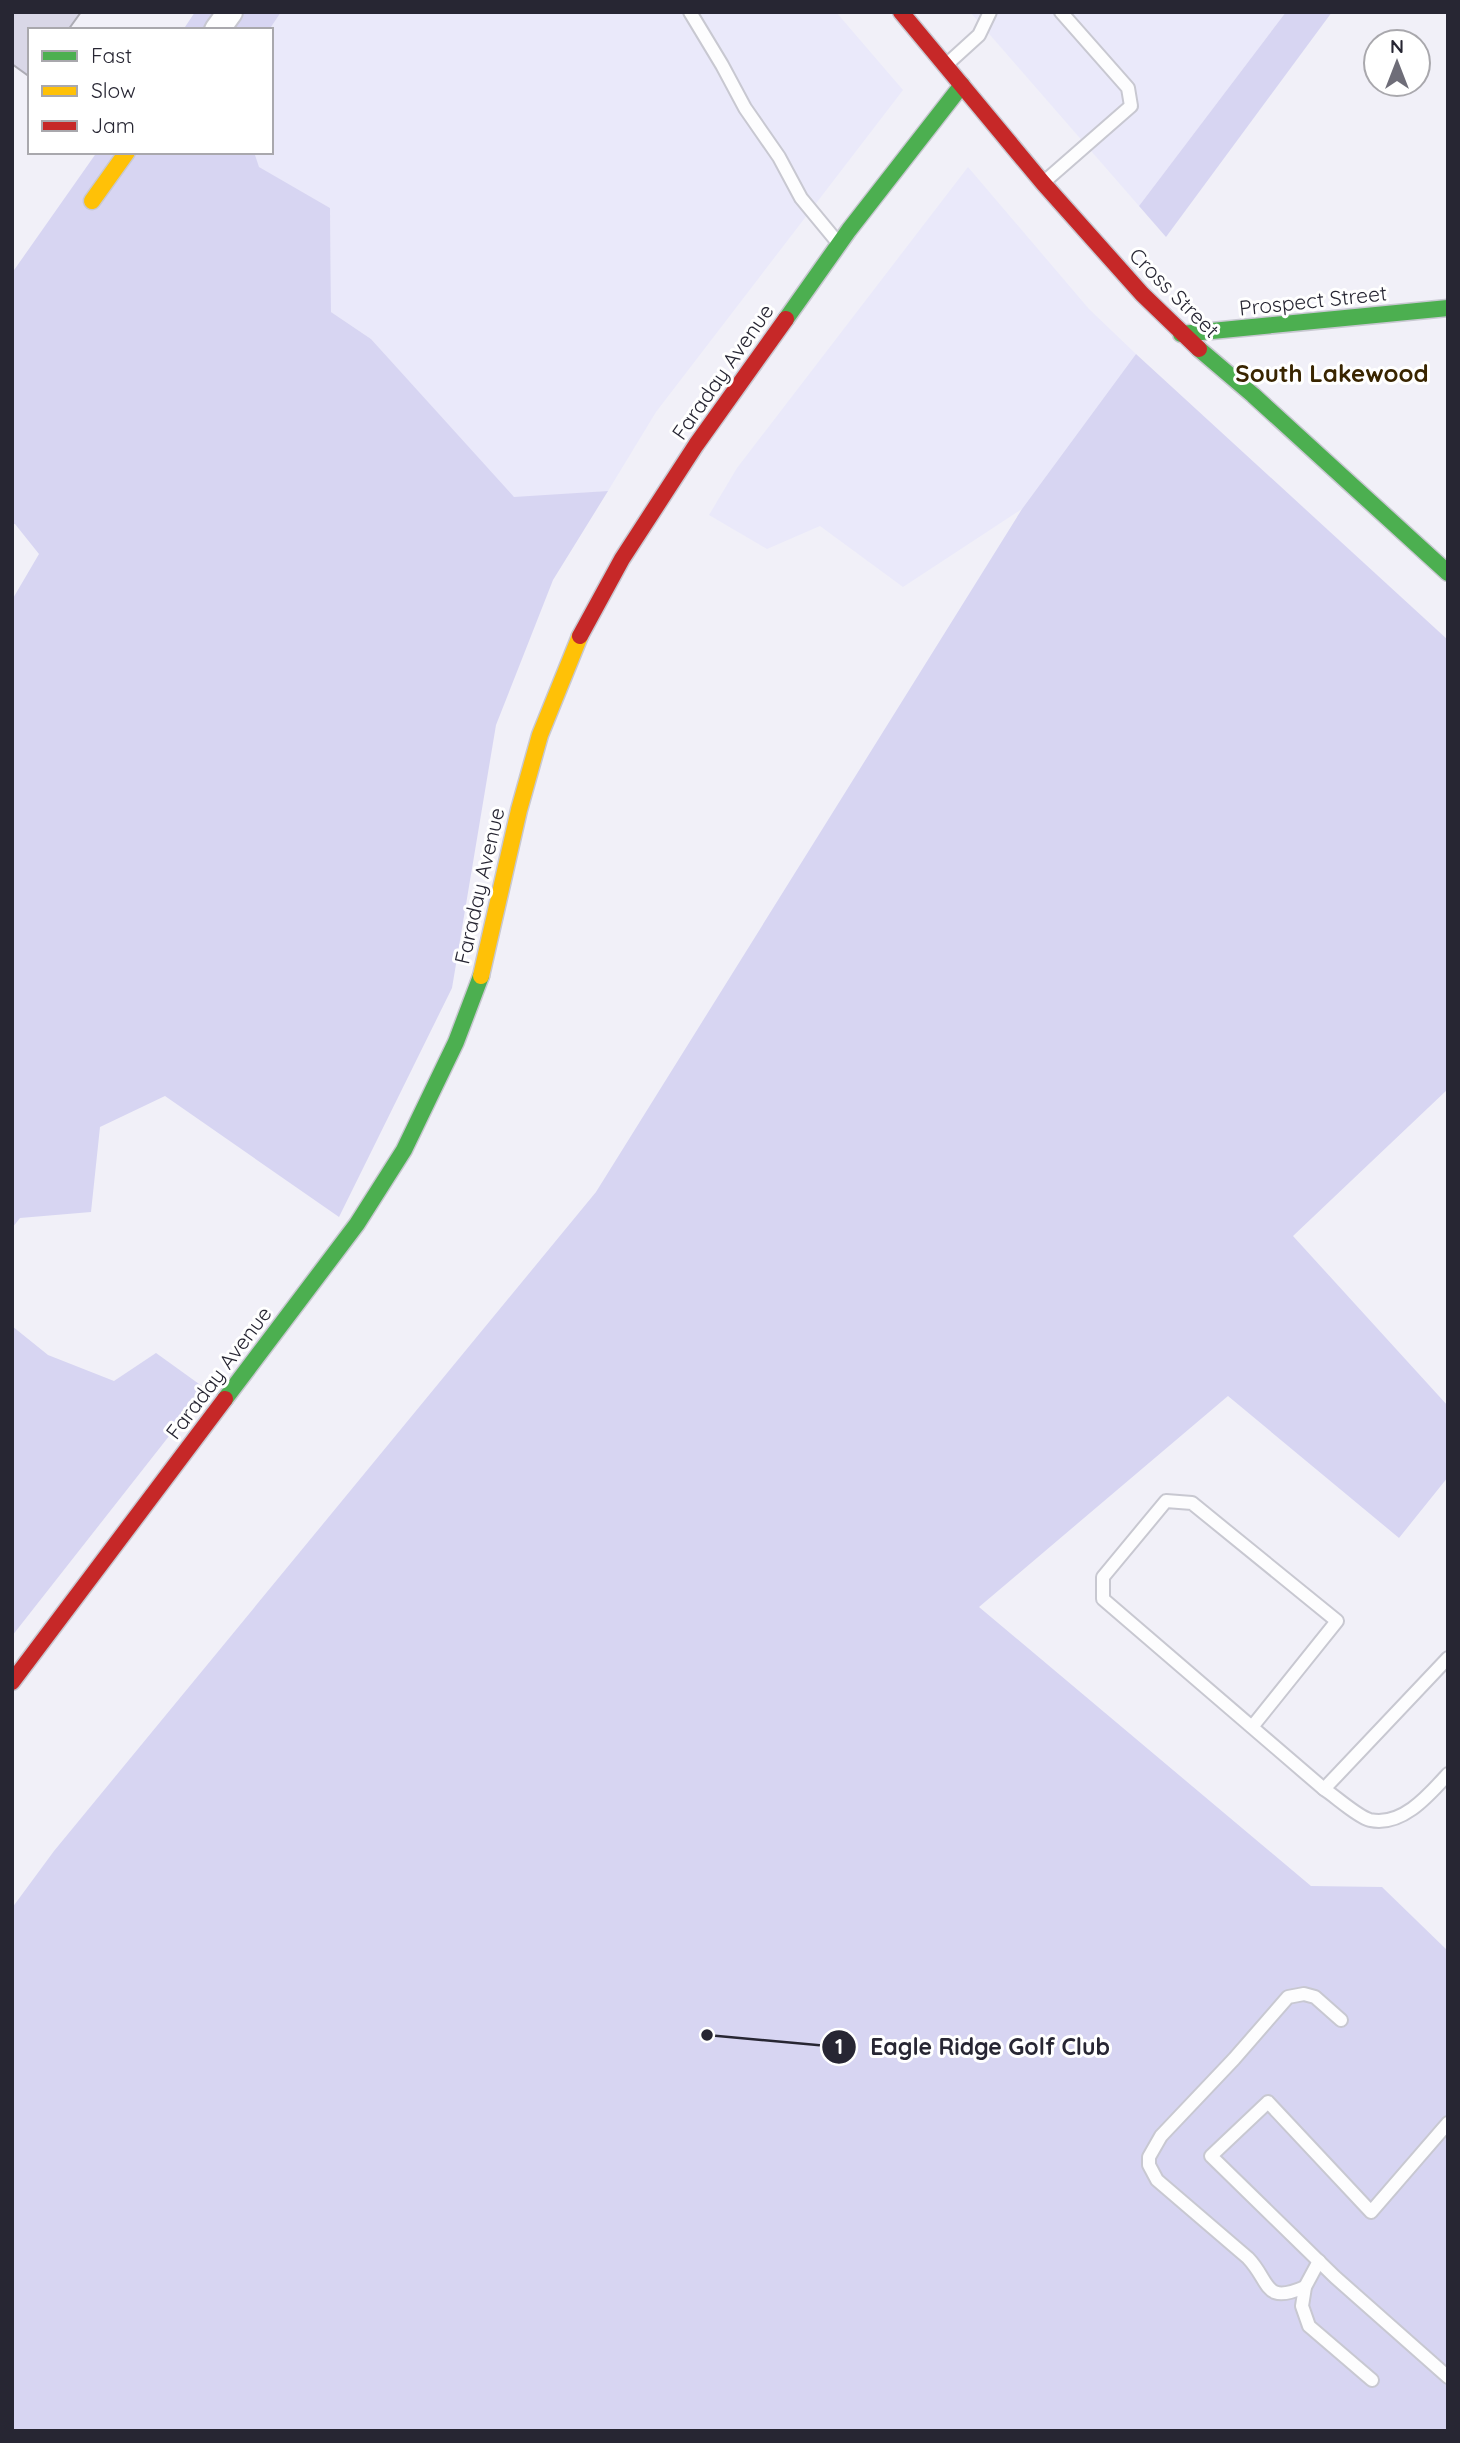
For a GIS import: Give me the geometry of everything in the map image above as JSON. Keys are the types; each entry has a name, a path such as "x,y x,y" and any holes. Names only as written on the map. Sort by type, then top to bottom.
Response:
{"street":[{"path":"218,28 230,12"},
{"name":"Cross Street","path":"901,12 1043,183 1181,334 1253,395 1448,573"},
{"name":"Faraday Avenue","path":"12,1682 356,1224 404,1150 456,1042 480,981 519,810 540,735 573,649 622,559 681,468 839,244 962,85"},
{"path":"92,201 126,154"},
{"name":"Prospect Street","path":"1181,334 1448,308"}],"lane":[{"path":"690,12 745,108 779,157 802,198 839,244"},
{"path":"946,66 979,35 990,12"},
{"path":"1043,183 1131,106 1128,88 1061,12"},
{"path":"1252,1727 1337,1621 1192,1503 1167,1501 1103,1577 1103,1599 1324,1789 1369,1820 1394,1819 1426,1797 1448,1774"},
{"path":"1324,1789 1448,1658"},
{"path":"1305,2287 1288,2295 1268,2289 1257,2268 1248,2258 1157,2180 1149,2165 1149,2157 1161,2136 1288,1997 1304,1994 1315,1997 1341,2020"},
{"path":"1448,2123 1371,2212 1268,2102 1211,2156 1319,2261 1448,2377"},
{"path":"1319,2261 1305,2287 1302,2306 1308,2326 1372,2380"}],"shaded area":[{"path":"195,12 281,12 270,28 184,28"},
{"path":"281,12 836,12 903,90 656,412 608,491 514,498 371,339 331,312 330,208 258,167 255,154 273,154 273,28 270,28"},
{"path":"970,12 1286,12 1139,206"},
{"path":"1286,12 1332,12 1166,237 1139,206"},
{"path":"96,154 255,154 259,167 330,208 331,312 371,339 514,497 608,491 553,580 496,725 452,988 339,1217 165,1096 100,1127 91,1212 20,1218 12,1228 12,600 39,554 15,524 12,524 12,273"},
{"path":"968,167 1089,309 1136,354 1022,509 903,587 820,526 767,549 709,515 737,468"},
{"path":"1136,354 1448,640 1448,1089 1293,1236 1448,1406 1448,1477 1399,1538 1228,1396 979,1607 1311,1886 1382,1887 1448,1951 1448,2431 12,2431 12,1908 54,1851 596,1192 1022,509"},
{"path":"12,1326 48,1355 114,1381 156,1353 206,1389 12,1636"}],"building":[{"path":"12,12 81,12 69,28 28,28 28,76 12,64"}],"traffic: fast":[{"path":"786,319 849,230 962,85"},
{"path":"1181,334 1448,308"},
{"path":"1199,349 1448,573"},
{"path":"225,1399 357,1224 404,1150 456,1042 481,976"}],"traffic: slow":[{"path":"92,201 126,154"},
{"path":"481,976 519,810 540,735 580,636"}],"traffic: jam":[{"path":"901,12 1043,183 1142,294 1199,349"},
{"path":"580,636 622,559 696,445 786,319"},
{"path":"12,1682 225,1399"}],"place":[{"name":"Eagle Ridge Golf Club","path":"707,2035"}],"district":[{"name":"South Lakewood","path":"1332,374"}]}
